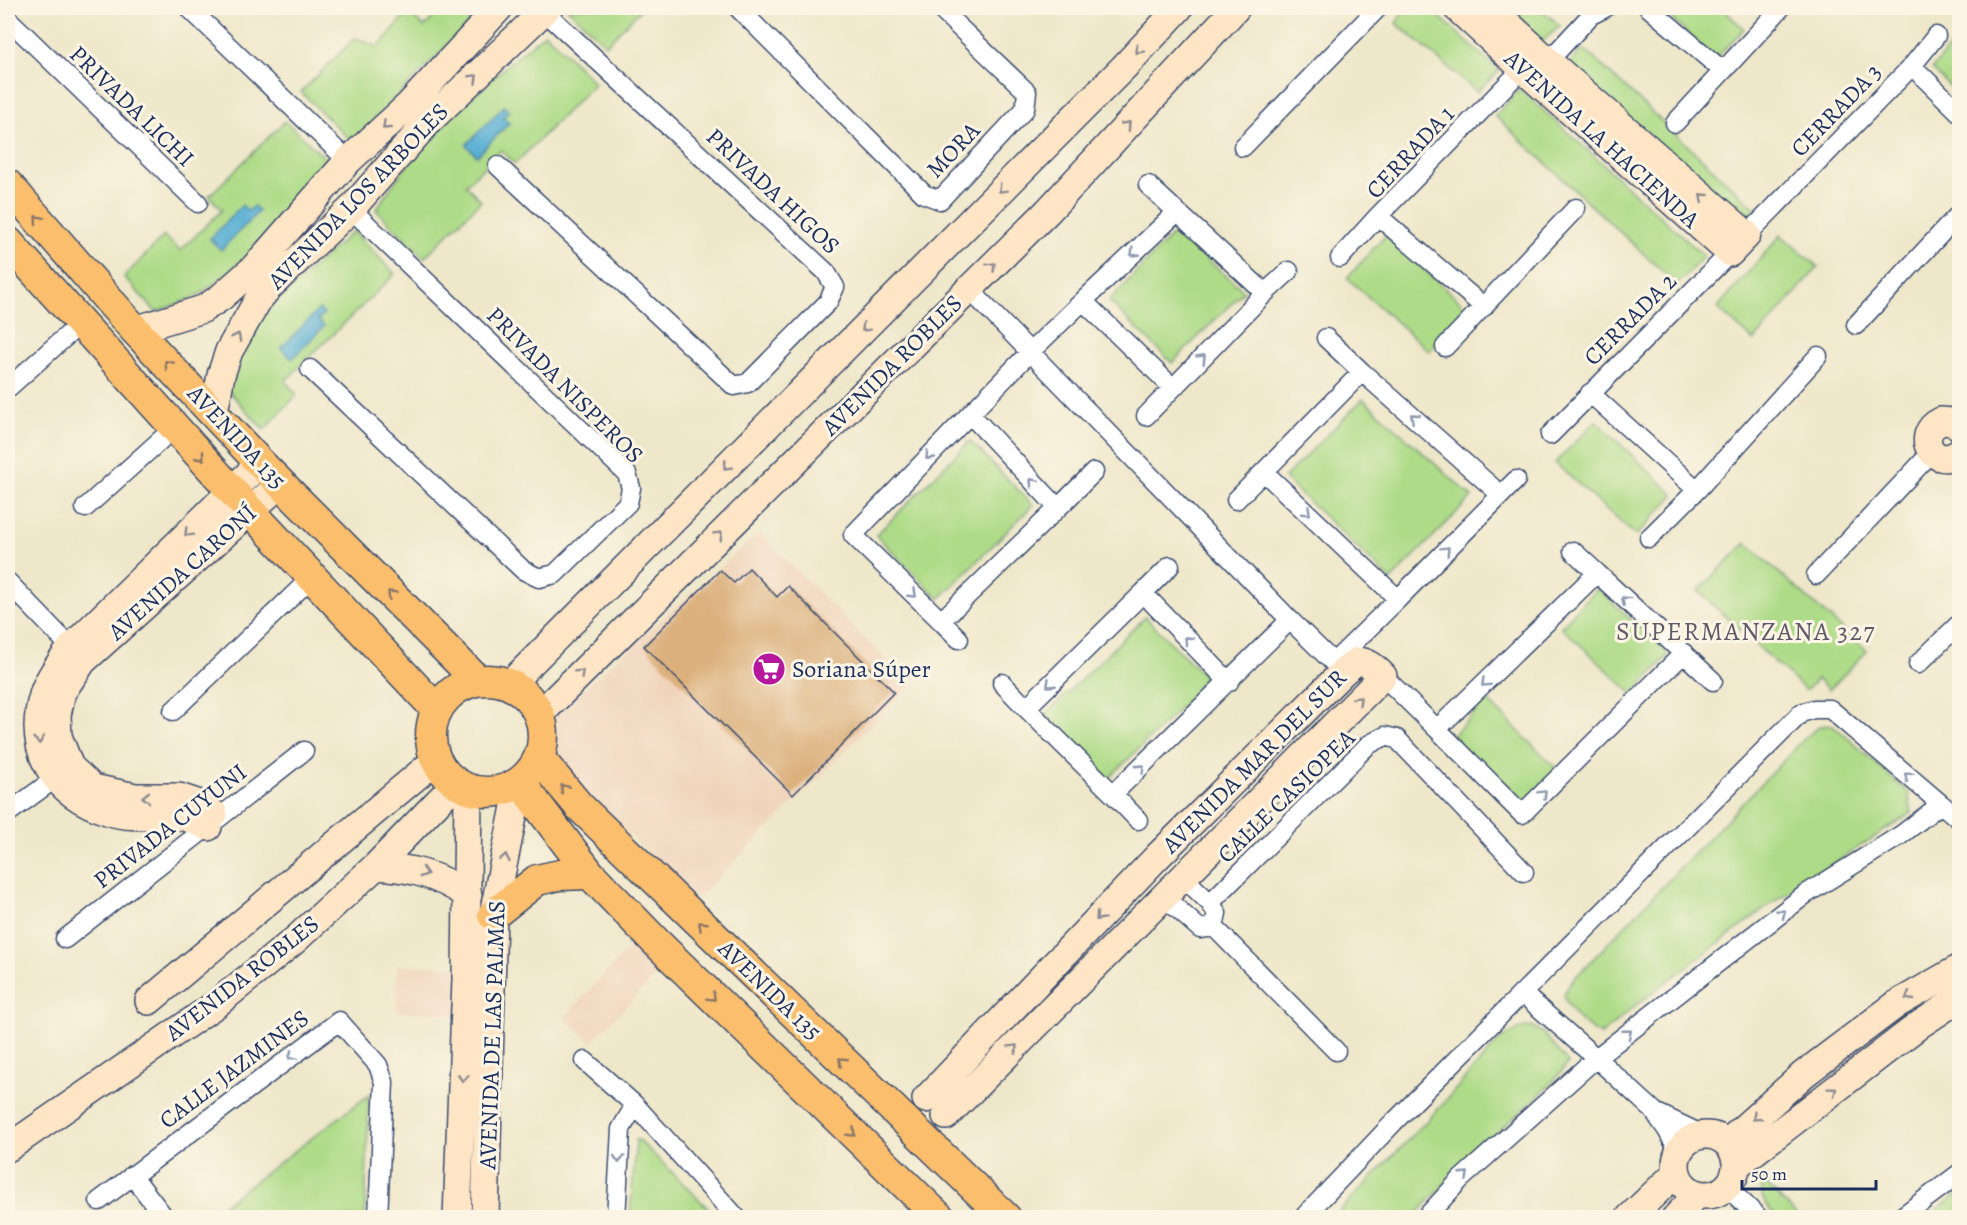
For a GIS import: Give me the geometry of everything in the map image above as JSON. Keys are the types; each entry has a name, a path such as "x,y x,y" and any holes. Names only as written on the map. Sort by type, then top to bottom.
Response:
{"main road":[{"name":"AVENIDA 135","path":"8,185 135,330 260,463 477,680"},
{"name":"AVENIDA 135","path":"8,242 241,501 437,710"},
{"path":"390,660 405,659 418,654 428,640 427,630"},
{"path":"477,680 494,680 510,684 528,696 539,715 543,736 539,758 520,782 506,789 491,792 462,786 442,770 436,760 431,744 431,732 437,710 444,699 465,684 477,680"},
{"name":"AVENIDA 135","path":"539,758 579,806 874,1092 926,1118 947,1161 1006,1218"},
{"name":"AVENIDA 135","path":"520,782 590,874 656,942 940,1218"},
{"path":"612,895 641,866"},
{"path":"484,929 537,880 560,875 590,874"},
{"path":"884,1163 926,1118"}],"street":[{"path":"189,8 348,161"},
{"name":"AVENIDA LOS ARBOLES","path":"214,412 230,351 258,300 351,209 418,113 499,8"},
{"name":"MORA","path":"738,8 924,194 940,200 1024,109 1027,92 939,8"},
{"name":"AVENIDA ROBLES","path":"510,684 1116,75 1179,8"},
{"name":"AVENIDA ROBLES","path":"539,715 1047,212 1236,8"},
{"path":"1243,147 1378,8"},
{"name":"AVENIDA LA HACIENDA","path":"1457,8 1535,65 1739,244"},
{"path":"1491,8 1535,65"},
{"name":"CERRADA 1","path":"1484,307 1378,216 1535,65 1591,15 1605,8"},
{"path":"1649,8 1722,70"},
{"path":"1675,123 1781,8"},
{"name":"AVENIDA LOS ARBOLES","path":"135,330 203,309 220,298 253,269 348,161 418,113 546,9"},
{"name":"PRIVADA HIGOS","path":"498,166 734,386 748,383 828,302 835,287 826,272 546,9"},
{"name":"PRIVADA LICHI","path":"8,19 198,203"},
{"path":"1912,66 1936,36"},
{"name":"CERRADA 3","path":"1739,244 1912,66 1959,113"},
{"path":"1148,185 1265,293"},
{"path":"1445,347 1576,208"},
{"name":"PRIVADA NISPEROS","path":"310,369 523,570 539,578 555,574 628,503 631,488 627,474 351,209"},
{"path":"959,639 853,535 1031,351 1176,213"},
{"path":"1856,325 1959,213"},
{"path":"1340,258 1378,216"},
{"name":"CERRADA 2","path":"1697,490 1590,393 1739,244"},
{"path":"1146,416 1288,271"},
{"path":"238,282 258,300"},
{"path":"969,289 1338,667 1398,599 1516,480"},
{"path":"1083,301 1173,388"},
{"path":"8,388 81,323"},
{"path":"1326,338 1501,495"},
{"path":"1649,538 1697,490 1818,356"},
{"path":"1236,500 1362,372"},
{"path":"1550,435 1590,393"},
{"path":"970,414 1058,508"},
{"path":"85,507 175,427"},
{"path":"1816,575 1953,444"},
{"name":"AVENIDA CARONÍ","path":"241,501 260,463"},
{"path":"941,621 1094,472"},
{"path":"1264,472 1398,599"},
{"name":"AVENIDA CARONÍ","path":"62,772 45,762 39,746 38,720 43,694 54,671 77,654 241,501 280,484"},
{"path":"1573,551 1713,681"},
{"path":"1026,708 1170,566"},
{"path":"1437,729 1597,573"},
{"path":"173,711 312,577"},
{"path":"8,582 77,654"},
{"path":"1143,593 1229,682"},
{"path":"1113,794 1290,620"},
{"path":"1918,664 1959,623"},
{"path":"1383,676 1522,814 1684,653"},
{"name":"AVENIDA MAR DEL SUR","path":"1357,660 1364,661 1383,676 1159,901 926,1118 1131,883 1338,667 1357,660"},
{"path":"1002,683 1138,820"},
{"path":"1303,1218 1394,1122 1801,713 1814,709 1830,709 1959,820"},
{"name":"CALLE CASIOPEA","path":"1210,903 1368,745 1385,736 1397,739 1524,872"},
{"name":"PRIVADA CUYUNI","path":"65,939 304,751"},
{"name":"AVENIDA ROBLES","path":"149,1001 436,760"},
{"path":"8,813 62,772 71,793 110,812 134,817 179,816 214,822"},
{"name":"AVENIDA DE LAS PALMAS","path":"457,1218 484,929 520,782"},
{"name":"AVENIDA ROBLES","path":"8,1148 215,1005 295,940 462,786"},
{"name":"AVENIDA DE LAS PALMAS","path":"462,786 468,895 484,929"},
{"path":"1425,1218 1461,1179 1596,1058 1806,894 1901,835 1941,804"},
{"path":"376,866 401,867 425,872 468,895"},
{"path":"1183,877 1217,913 1214,927"},
{"path":"1131,883 1200,929 1214,927"},
{"path":"1214,927 1336,1051"},
{"path":"1653,1110 1667,1130 1678,1162 1681,1182 1697,1195 1713,1195 1723,1158 1804,1074 1898,1004 1959,968"},
{"name":"AVENIDA DE LAS PALMAS","path":"479,979 485,1218"},
{"path":"1522,993 1653,1110 1723,1158 1759,1218"},
{"path":"1723,1158 1959,998"},
{"name":"CALLE JAZMINES","path":"99,1201 339,1020 378,1065 384,1082 378,1218"},
{"path":"585,1061 635,1105 736,1218"},
{"path":"616,1218 621,1129 635,1105"},
{"path":"1629,1218 1678,1162 1689,1140 1723,1158"},
{"path":"1900,1218 1959,1173"},
{"path":"132,1175 165,1218"},
{"path":"1675,1218 1697,1195"}],"shaded area":[{"path":"759,533 911,685 697,899 548,758 555,742 557,725 554,715"},
{"path":"636,940 664,967 592,1042 564,1018"},
{"path":"397,965 461,966 459,1014 397,1012"}],"green space":[{"path":"409,8 421,8 413,17 424,27 443,8 484,8 352,142 301,92 355,38 378,47 411,9"},
{"path":"567,8 642,8 606,45"},
{"path":"1406,8 1430,8 1499,71 1477,92 1396,23"},
{"path":"1503,8 1540,8 1560,26 1543,41"},
{"path":"1660,8 1722,8 1744,29 1715,59"},
{"path":"545,33 595,83 515,164 501,150 466,185 481,201 424,258 376,210 393,184 432,137 476,93","holes":["504,106 509,111 503,117 509,123 477,156"]},
{"path":"1959,36 1959,96 1932,69"},
{"path":"1584,49 1759,212 1743,228 1567,66"},
{"path":"1520,89 1704,256 1677,285 1495,116"},
{"path":"285,121 334,166 253,252 218,281 195,297 156,312 124,277 164,236 180,251 222,210 209,196","holes":["242,206 248,212 221,249 210,239"]},
{"path":"353,231 395,274 285,381 297,395 264,430 228,390 240,354 258,318"},
{"path":"1175,232 1244,291 1172,363 1109,301"},
{"path":"1386,235 1468,309 1429,351 1347,278"},
{"path":"1781,235 1818,267 1754,341 1717,308"},
{"path":"1363,399 1472,497 1391,580 1284,478"},
{"path":"1596,421 1674,495 1636,536 1555,463"},
{"path":"970,441 1033,505 939,599 876,535"},
{"path":"1746,543 1867,651 1829,690 1817,679 1806,691 1698,591"},
{"path":"1597,588 1669,655 1633,694 1561,627"},
{"path":"1145,617 1209,680 1108,779 1045,715"},
{"path":"1487,700 1557,769 1518,808 1448,740"},
{"path":"1833,725 1908,792 1912,813 1775,901 1636,1005 1601,1035 1583,1023 1570,1007 1564,994 1570,983 1806,737 1820,726"},
{"path":"1532,1026 1543,1033 1568,1063 1543,1092 1485,1144 1414,1217 1333,1218 1440,1107 1500,1039 1521,1028"},
{"path":"369,1095 365,1217 207,1217"},
{"path":"636,1140 639,1140 717,1217 630,1217"},
{"path":"1763,1181 1799,1217 1776,1217 1762,1196"},
{"path":"1959,1193 1959,1217 1927,1217"}],"water":[{"path":"504,106 509,111 503,117 509,123 477,156 466,145"},
{"path":"242,205 248,211 254,206 259,211 221,250 210,239"},
{"path":"319,309 324,314 318,320 324,326 292,359 281,348"}],"building":[{"name":"Soriana Súper","path":"749,568 777,597 788,586 894,692 793,795 644,646 720,570 734,583"}],"place":[{"name":"Soriana Súper","path":"769,669"}],"district":[{"name":"SUPERMANZANA 327","path":"1746,631"}]}
